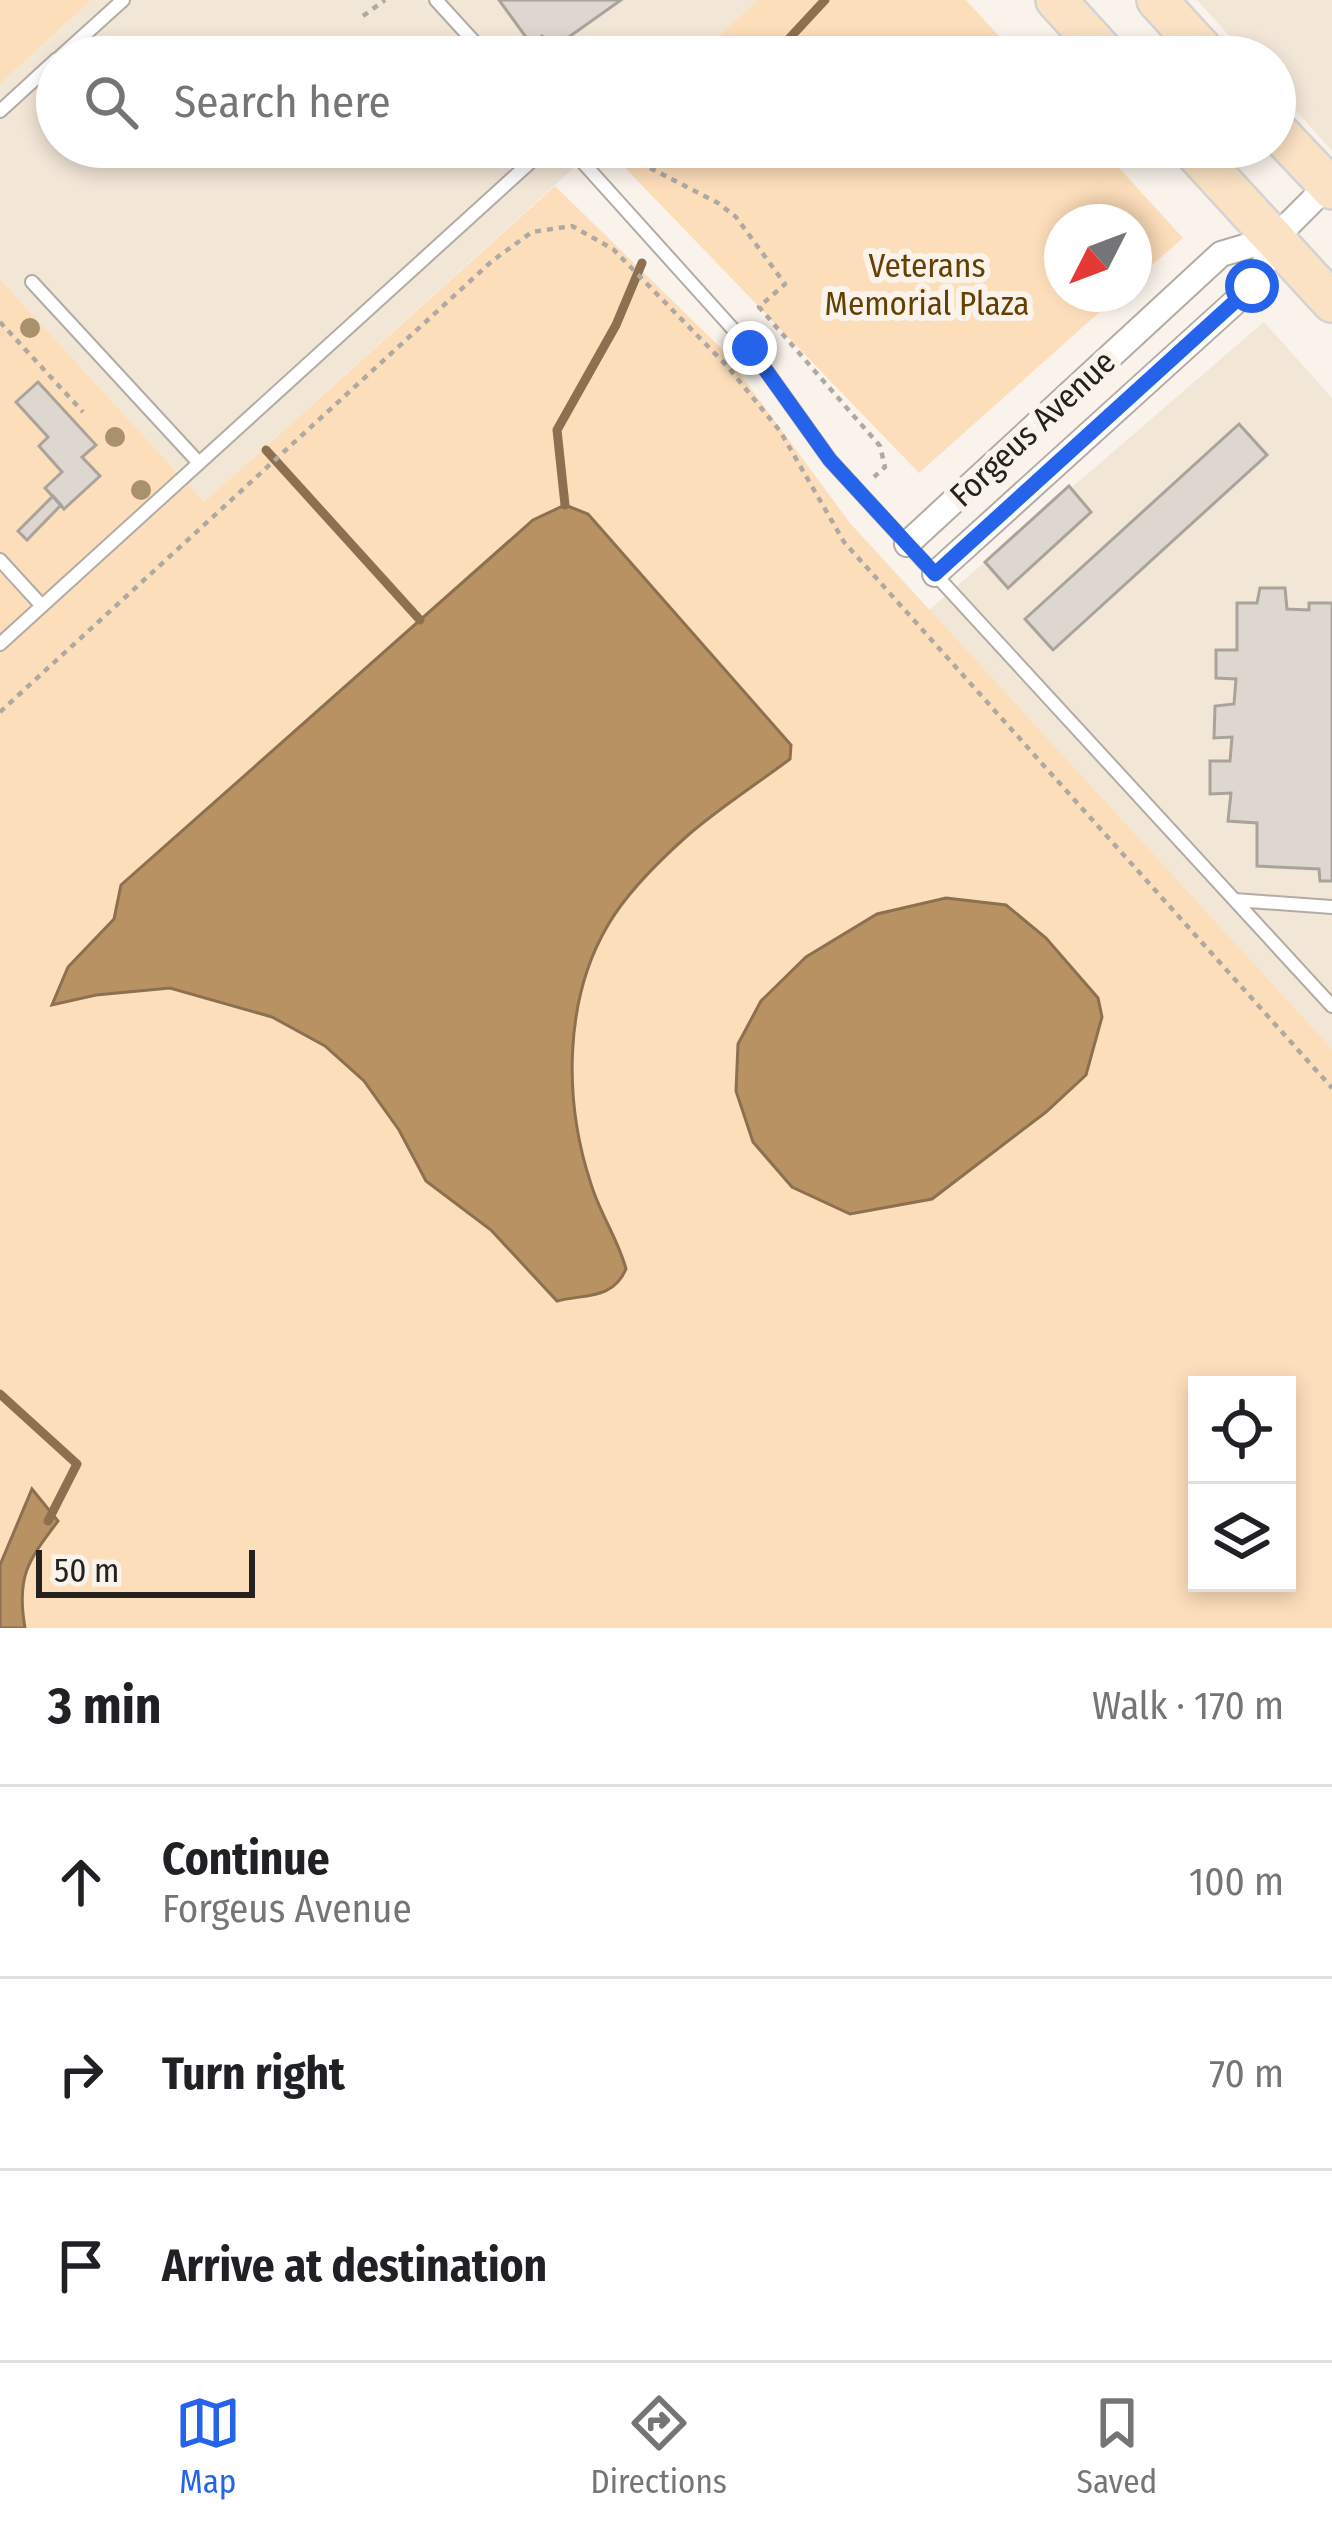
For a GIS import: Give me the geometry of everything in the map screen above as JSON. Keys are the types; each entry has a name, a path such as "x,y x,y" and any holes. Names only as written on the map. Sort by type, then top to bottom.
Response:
{"main road":[{"path":"1056,0 1089,36"},
{"path":"1157,0 1190,36"},
{"path":"1296,149 1331,185"},
{"path":"1210,168 1332,302"}],"street":[{"name":"Forgeus Avenue","path":"935,574 1256,284 1275,238 1331,185"},
{"name":"Forgeus Avenue","path":"908,544 1221,254 1275,238"}],"lane":[{"path":"82,36 122,0"},
{"path":"436,0 469,36"},
{"path":"0,111 36,78"},
{"path":"0,644 524,168"},
{"path":"588,168 750,348 830,460 1332,1006"},
{"path":"32,281 200,463"},
{"path":"0,560 42,606"},
{"path":"1234,900 1332,907"}],"path":[{"path":"362,16 385,0"},
{"path":"648,168 736,217 785,284 759,307 880,446 885,467 858,490"},
{"path":"0,712 492,261 532,232 572,226 613,249 727,366 780,431 844,542 1332,1088"},
{"path":"1,324 83,412"}],"shaded area":[{"path":"91,0 758,0 719,36 52,36"},
{"path":"1197,0 1332,0 1332,151 1296,111 1296,36 1229,36"},
{"path":"36,51 36,168 574,168 204,502 0,279 0,84"},
{"path":"1264,322 1332,398 1332,1049 929,610"},
{"path":"565,505 588,514 791,745 790,759 699,826 644,878 608,925 593,955 572,1053 576,1120 591,1184 626,1269 606,1291 557,1301 491,1230 426,1181 399,1130 364,1081 325,1046 272,1017 170,988 96,995 52,1005 68,967 114,919 121,885 533,520"},
{"path":"946,898 1006,905 1046,938 1098,998 1102,1017 1086,1075 1046,1112 932,1199 850,1214 792,1187 753,1142 736,1091 738,1044 761,1001 806,957 877,914"},
{"path":"32,1489 58,1521 27,1570 22,1595 25,1628 0,1628 0,1565"}],"green space":[{"path":"0,0 91,0 52,36 36,36 36,51 0,84"},
{"path":"758,0 966,0 999,36 719,36"},
{"name":"Veterans Memorial Plaza","path":"625,168 1119,168 1152,204 1044,204 1044,312 1100,312 919,473"},
{"path":"555,186 721,348 850,523 1332,1049 1332,1628 0,1628 0,279 204,502"},
{"name":"Veterans Memorial Plaza","path":"1152,204 1183,238 1152,265"}],"building":[{"path":"499,0 621,0 570,36 525,36"},
{"path":"38,382 96,445 82,457 100,476 64,509 45,488 62,472 39,446 48,437 16,402"},
{"path":"1239,424 1267,455 1053,650 1025,619"},
{"path":"1069,486 1091,512 1008,588 985,562"},
{"path":"53,496 61,505 27,540 18,531"},
{"path":"1260,588 1285,588 1287,609 1309,610 1309,603 1332,603 1332,881 1320,881 1319,869 1257,866 1257,823 1228,821 1231,793 1210,794 1210,761 1230,761 1232,737 1214,738 1215,706 1234,704 1236,679 1216,678 1216,650 1237,650 1237,603 1257,603"}],"waterway":[{"path":"792,36 825,0"},
{"path":"565,505 557,430 616,325 642,263"},
{"path":"266,450 420,620"},
{"path":"0,1394 77,1464 48,1521"}],"route":[{"path":"750,348 830,460 935,574 1252,286"}]}
